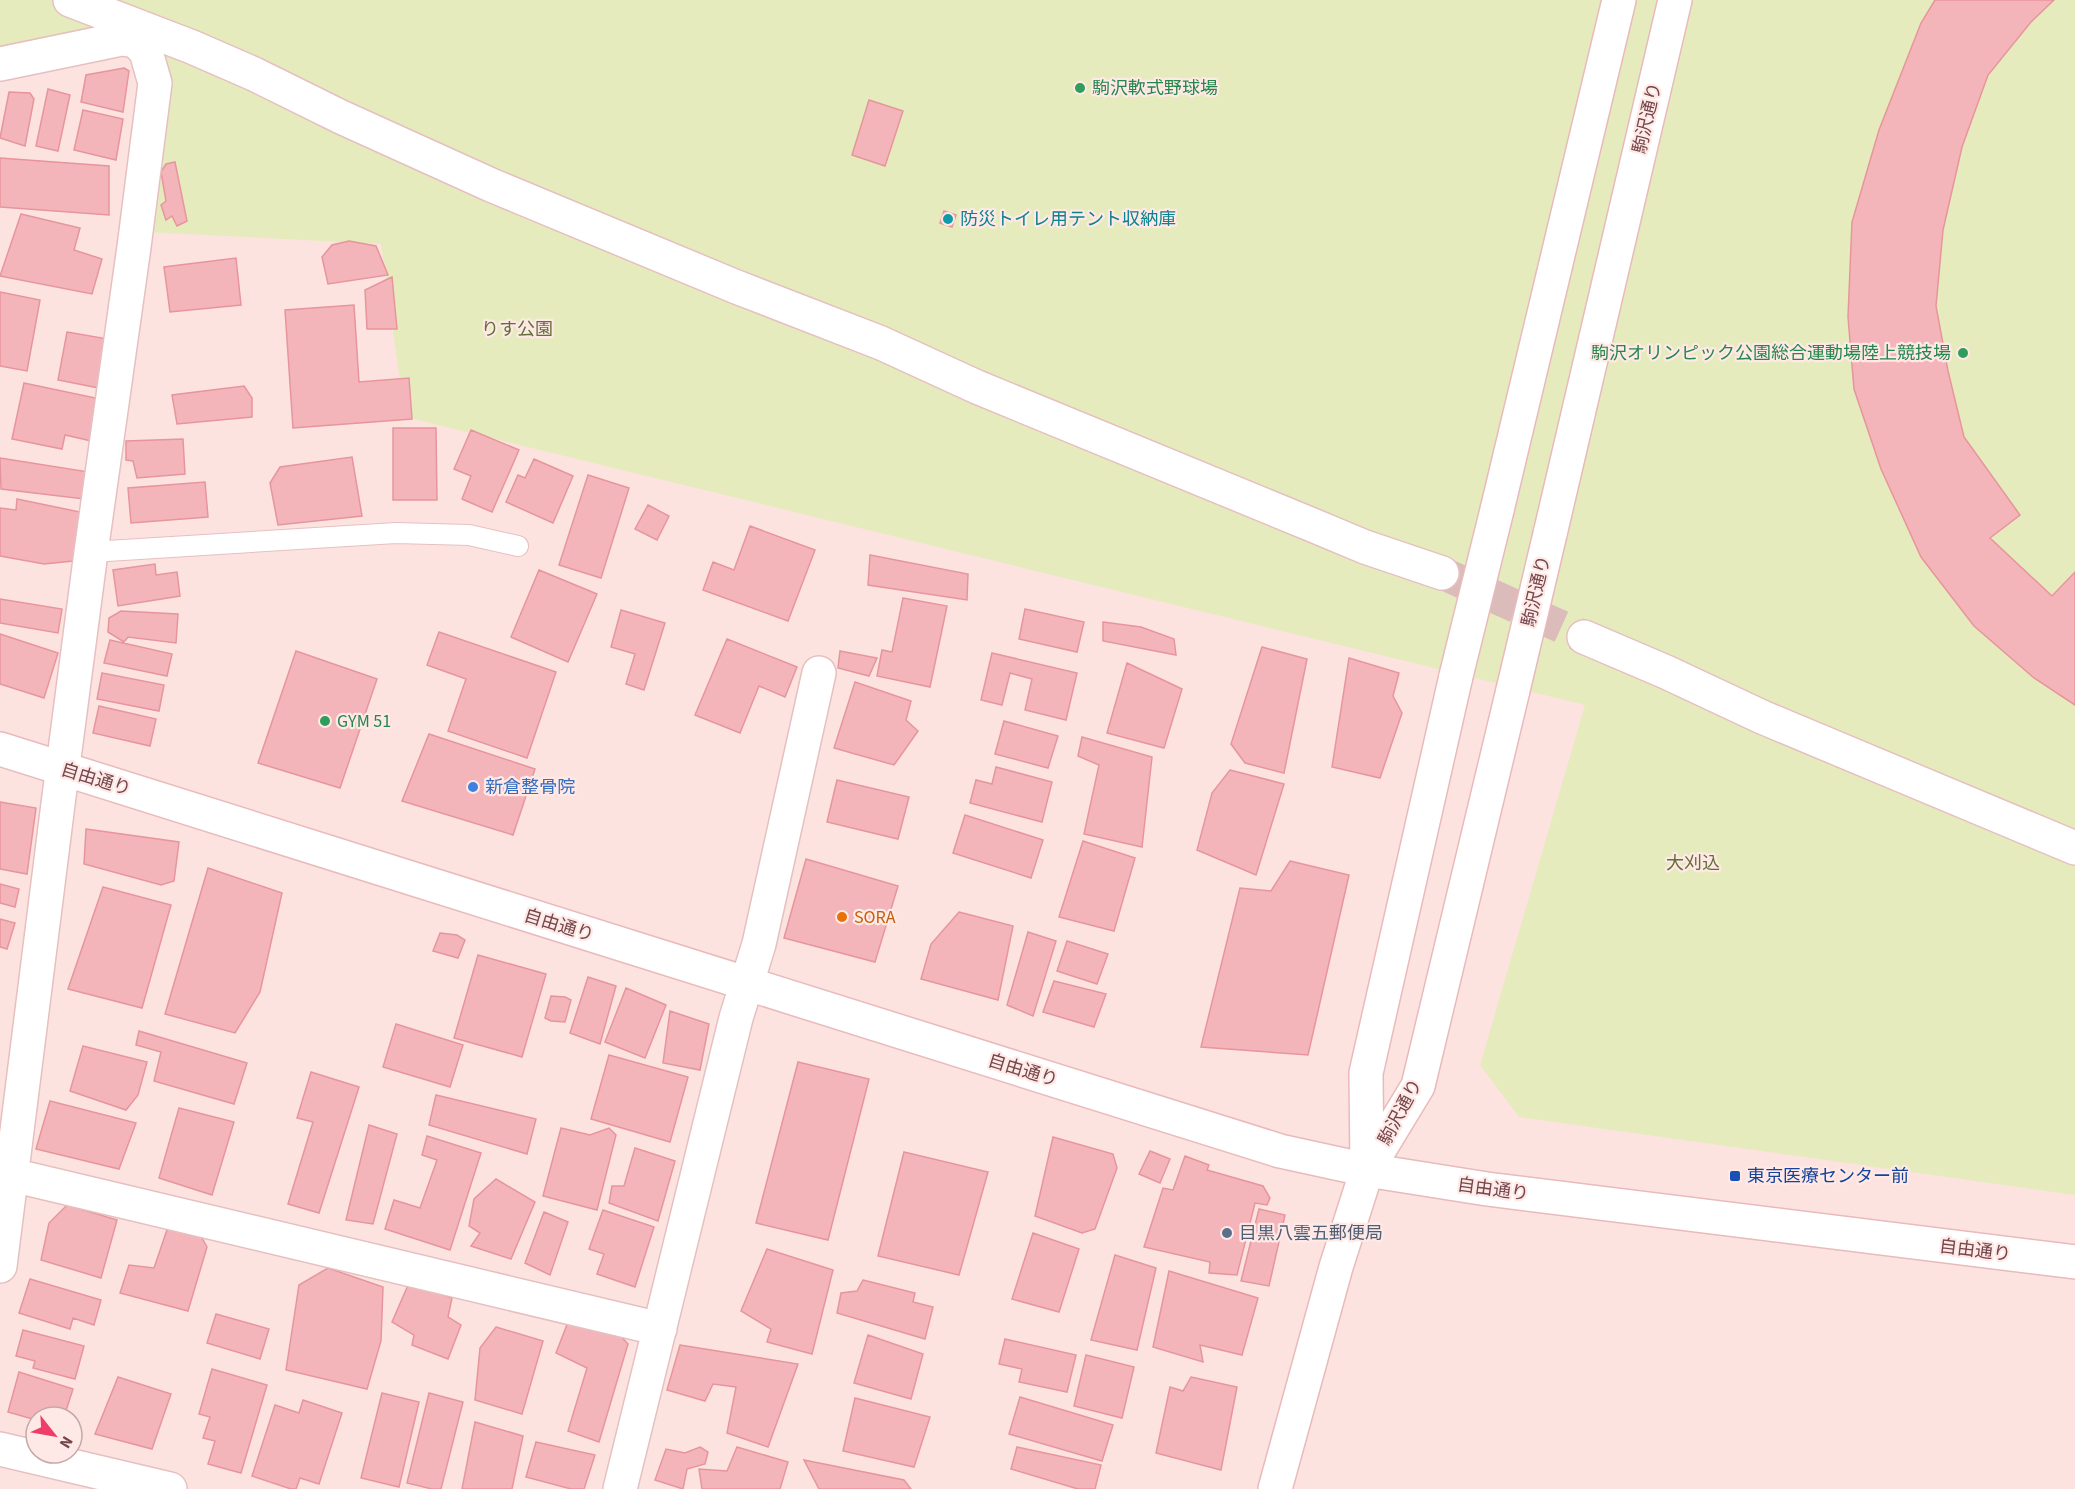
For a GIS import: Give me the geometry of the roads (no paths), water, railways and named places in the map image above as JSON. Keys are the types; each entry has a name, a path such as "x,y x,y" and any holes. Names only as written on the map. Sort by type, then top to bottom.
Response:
{"street":[{"path":"70,0 192,47 502,189 828,324 881,343 976,387 1365,547 1442,573"},
{"name":"駒沢通り","path":"1367,1170 1366,1073 1456,676 1619,0"},
{"name":"駒沢通り","path":"1275,1489 1336,1267 1367,1170 1418,1086 1675,0"},
{"path":"0,64 122,39 136,41 146,51 154,83 134,247 91,552 0,1266"},
{"path":"1584,637 1762,717 2075,848"},
{"path":"620,1489 736,1018 759,944 819,673"},
{"name":"自由通り","path":"0,749 1280,1151 1367,1170 1487,1189 2075,1262"},
{"path":"12,1175 660,1329"},
{"path":"0,1449 170,1489"}],"lane":[{"path":"91,552 396,533 469,535 518,546"}],"tunnel":[{"path":"1442,573 1584,637"}],"place":[{"name":"駒沢軟式野球場","path":"1080,88"},
{"name":"防災トイレ用テント収納庫","path":"948,219"},
{"name":"駒沢オリンピック公園総合運動場陸上競技場","path":"1963,353"},
{"name":"GYM 51","path":"325,721"},
{"name":"新倉整骨院","path":"473,787"},
{"name":"SORA","path":"842,917"},
{"name":"東京医療センター前","path":"1735,1176"},
{"name":"目黒八雲五郵便局","path":"1227,1233"}],"park label":[{"name":"りす公園","path":"517,329"},
{"name":"大刈込","path":"1693,863"}]}
